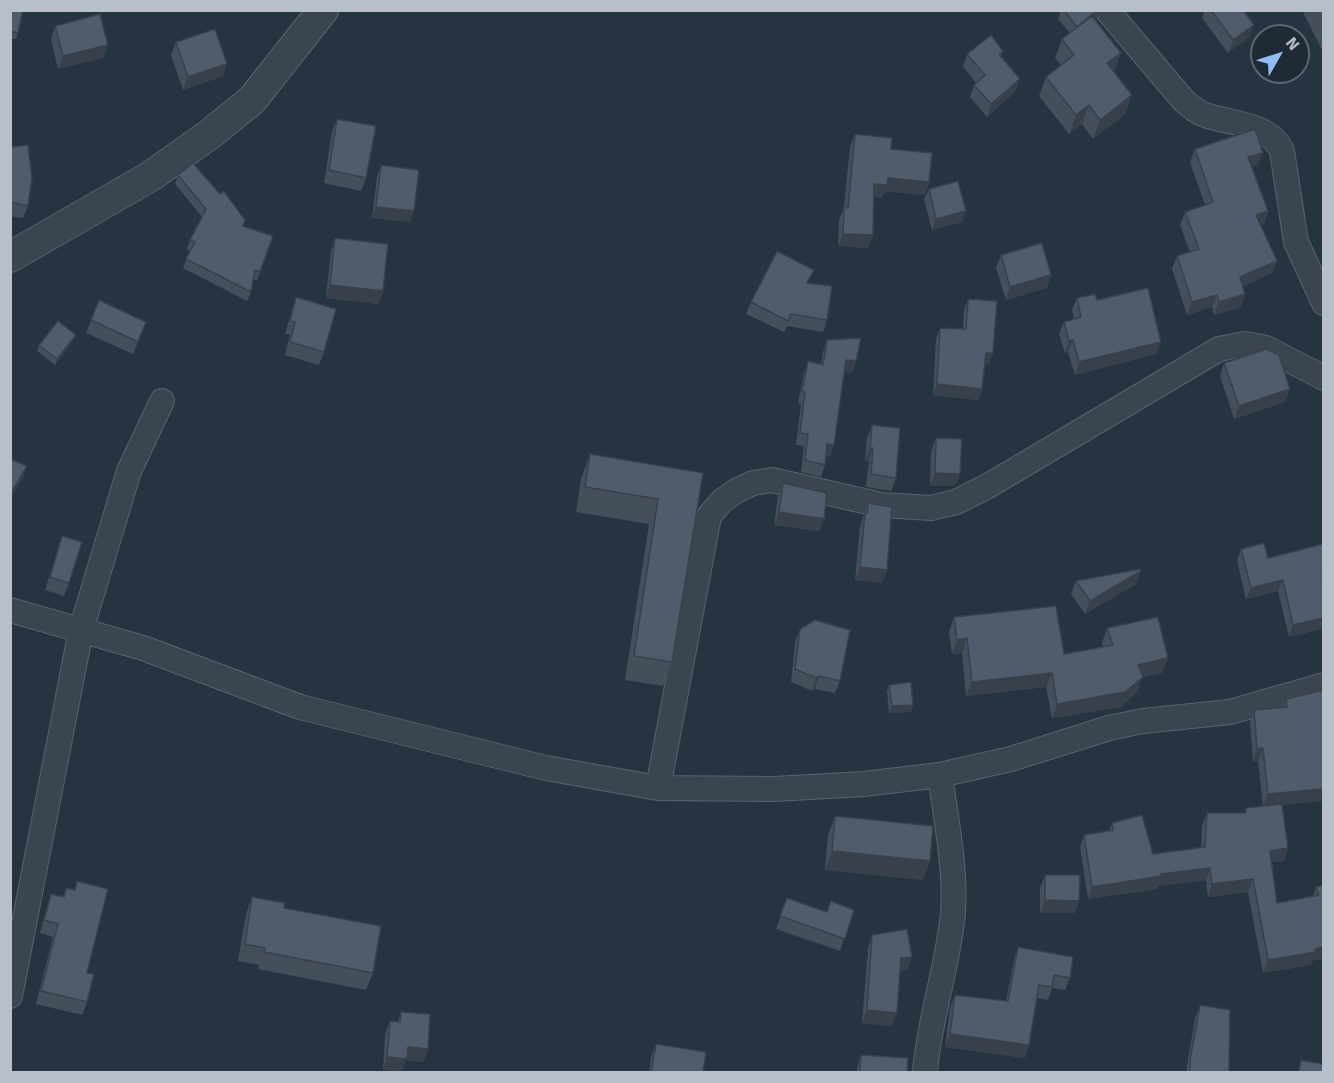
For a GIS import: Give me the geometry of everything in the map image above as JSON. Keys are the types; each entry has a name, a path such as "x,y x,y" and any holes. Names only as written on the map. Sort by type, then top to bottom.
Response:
{"street":[{"path":"10,257 151,176 210,134 252,100 323,10"},
{"path":"1107,10 1190,106 1206,115 1263,131 1277,141 1282,152 1296,242 1323,303"},
{"path":"658,788 709,516 722,501 736,491 753,483 772,480 880,505 931,508 956,502 988,486 1219,349 1245,344 1266,348 1323,378"},
{"path":"10,996 81,630 129,471 162,401"},
{"path":"10,610 143,648 300,706 546,768 658,788 774,789 864,784 940,775 1011,759 1109,728 1143,721 1230,712 1323,685"},
{"path":"925,1072 953,912 952,876 940,775"}],"building":[{"path":"10,10 23,10 18,33 10,31"},
{"path":"1064,10 1097,10 1077,27"},
{"path":"1211,10 1243,10 1253,24 1250,24 1250,28 1233,40"},
{"path":"100,14 108,45 63,56 55,26"},
{"path":"1092,16 1121,53 1107,63 1132,95 1100,120 1089,105 1076,115 1046,77 1074,55 1062,39"},
{"path":"215,29 227,64 188,77 176,42"},
{"path":"991,35 1003,51 999,54 1020,79 991,104 974,85 985,75 967,54"},
{"path":"337,119 376,126 366,178 329,170"},
{"path":"1255,129 1263,153 1248,157 1268,211 1256,215 1277,261 1240,277 1245,294 1219,302 1217,295 1192,302 1177,256 1199,249 1185,212 1213,202 1195,149"},
{"path":"855,134 892,138 891,149 932,153 929,182 888,178 887,185 874,184 873,235 843,234 844,207 848,208"},
{"path":"28,145 32,178 28,206 10,202 10,147"},
{"path":"193,163 220,194 224,191 245,220 243,226 273,236 260,272 255,270 251,292 186,259 195,242 190,240 206,209 178,175"},
{"path":"381,165 419,170 414,211 376,207"},
{"path":"958,181 966,211 936,219 929,189"},
{"path":"335,238 388,244 383,291 330,285"},
{"path":"1042,243 1051,275 1010,287 1001,255"},
{"path":"777,251 814,270 807,283 832,286 827,320 791,314 788,321 751,302"},
{"path":"1148,288 1161,342 1079,362 1073,340 1069,341 1064,322 1081,317 1077,298 1095,294 1097,300"},
{"path":"296,297 336,309 324,352 290,342 295,322 290,321"},
{"path":"968,299 997,301 993,353 986,353 982,389 937,384 940,328 966,329"},
{"path":"99,300 146,322 138,342 91,320"},
{"path":"58,321 76,335 57,359 39,345"},
{"path":"861,338 856,361 846,360 834,445 827,444 825,465 805,460 808,434 800,433 805,392 802,392 808,361 823,365 827,340"},
{"path":"1266,349 1279,355 1290,389 1239,406 1224,363"},
{"path":"872,425 900,428 896,478 871,474"},
{"path":"936,438 962,439 960,474 935,473"},
{"path":"590,454 703,473 672,662 634,656 658,499 585,487"},
{"path":"10,459 27,466 10,495"},
{"path":"783,483 827,493 824,519 779,512"},
{"path":"868,503 892,507 887,570 860,567"},
{"path":"62,536 82,542 69,583 50,577"},
{"path":"1264,543 1268,558 1323,544 1323,618 1293,625 1283,580 1251,588 1241,549"},
{"path":"1140,569 1141,571 1090,601 1076,581"},
{"path":"1056,606 1064,654 1113,645 1107,628 1158,617 1168,658 1138,665 1143,677 1125,692 1057,704 1052,673 972,682 967,638 957,640 954,617"},
{"path":"815,620 850,630 840,681 819,676 816,678 795,669 800,629"},
{"path":"911,682 913,705 892,706 889,685"},
{"path":"1323,690 1323,789 1268,794 1263,748 1257,749 1254,710 1287,707 1286,699"},
{"path":"1282,804 1288,848 1270,851 1277,903 1319,895 1316,887 1323,885 1323,947 1315,949 1316,952 1268,960 1253,879 1212,884 1210,868 1161,874 1162,876 1092,887 1084,835 1113,830 1112,823 1142,815 1153,854 1205,847 1207,813 1246,813 1246,808"},
{"path":"835,816 933,826 930,861 832,851"},
{"path":"1045,875 1080,875 1079,901 1045,900"},
{"path":"77,881 108,889 87,973 94,974 87,1002 41,991 58,924 44,920 51,894 64,897 66,888 75,890"},
{"path":"252,897 285,903 284,908 381,926 373,973 264,952 265,948 245,944"},
{"path":"787,898 827,912 831,901 854,910 845,939 780,916"},
{"path":"907,929 912,957 901,958 897,1013 867,1010 872,935"},
{"path":"1018,947 1073,957 1070,978 1054,975 1052,987 1039,985 1029,1045 950,1034 955,995 1008,1001"},
{"path":"1200,1005 1230,1010 1229,1072 1190,1072"},
{"path":"401,1012 430,1014 428,1049 408,1047 407,1059 387,1057 390,1021 400,1022"},
{"path":"656,1044 706,1052 703,1072 651,1072"},
{"path":"861,1055 908,1058 907,1072 860,1072"},
{"path":"1301,1060 1323,1064 1323,1072 1296,1072 1299,1070"}]}
